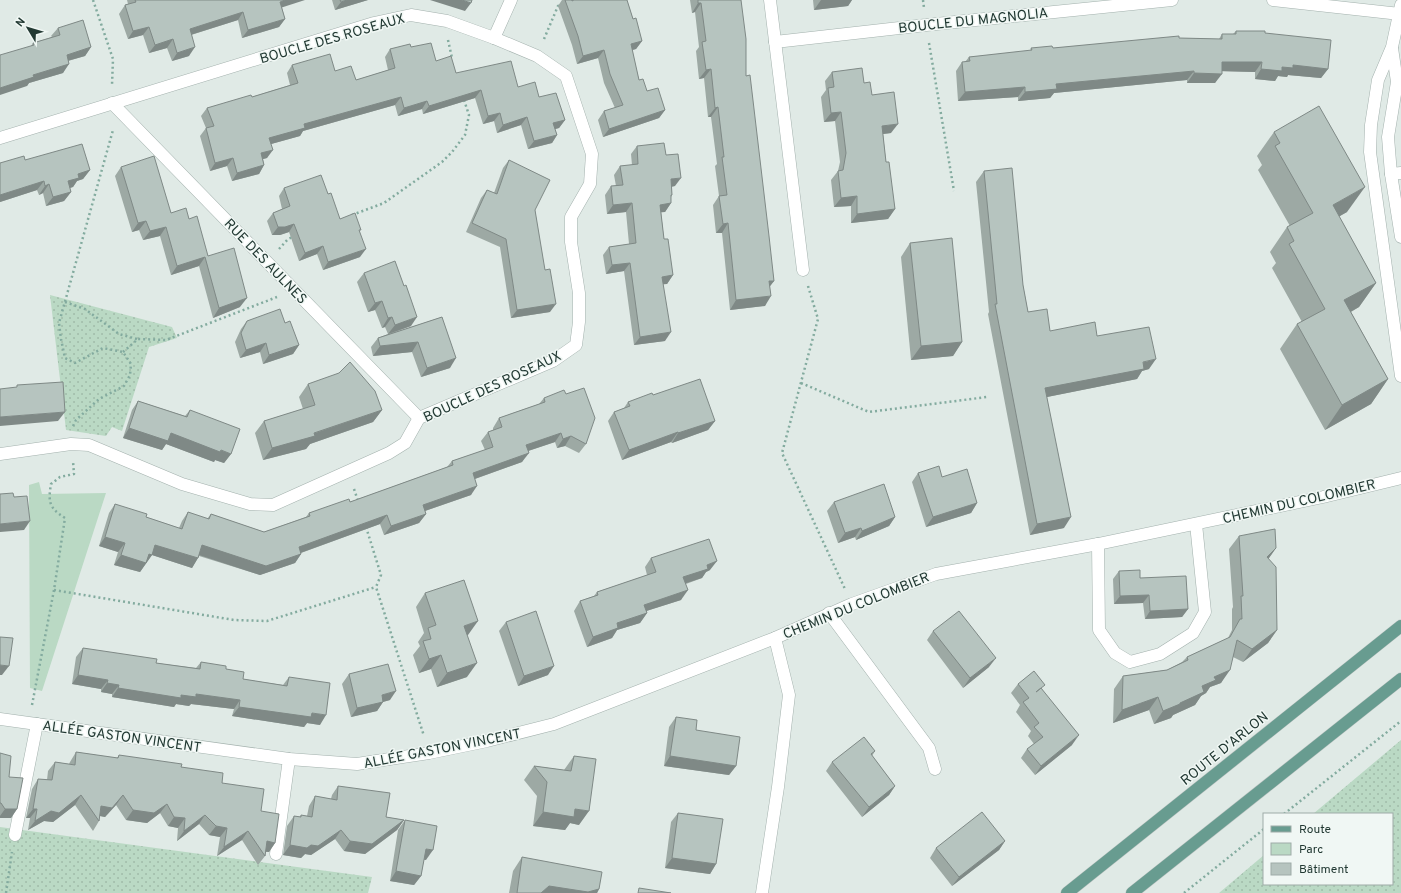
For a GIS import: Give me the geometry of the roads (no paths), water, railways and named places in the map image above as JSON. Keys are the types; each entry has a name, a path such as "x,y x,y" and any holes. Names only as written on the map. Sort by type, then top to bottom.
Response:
{"main road":[{"name":"ROUTE D'ARLON","path":"1067,893 1401,626"},
{"path":"1132,893 1401,679"}],"street":[{"path":"494,38 511,0"},
{"path":"770,0 804,270"},
{"name":"BOUCLE DU MAGNOLIA","path":"775,42 1172,0"},
{"path":"1274,0 1400,9 1396,47 1397,82 1388,137 1396,174 1401,237"},
{"name":"BOUCLE DES ROSEAUX","path":"0,138 374,23 412,15 447,21 494,38 537,56 566,76 592,154 590,184 571,217 571,242 579,293 579,322 576,345 553,361 419,418 405,443 389,453 348,470 273,505 250,504 182,484 89,445 71,444 0,454"},
{"path":"1396,47 1378,80 1371,125 1370,152 1401,376"},
{"name":"RUE DES AULNES","path":"112,103 419,418"},
{"name":"CHEMIN DU COLOMBIER","path":"762,893 778,787 789,695 775,638 829,613 936,574 1196,524 1323,497 1401,478"},
{"path":"1098,544 1099,630 1115,653 1130,662 1160,654 1193,633 1205,612 1196,524"},
{"path":"829,613 929,748 935,769"},
{"name":"ALLÉE GASTON VINCENT","path":"0,720 289,759 357,764 429,753 488,741 554,724 775,638"},
{"path":"15,835 33,724"},
{"path":"276,854 289,759"}]}
